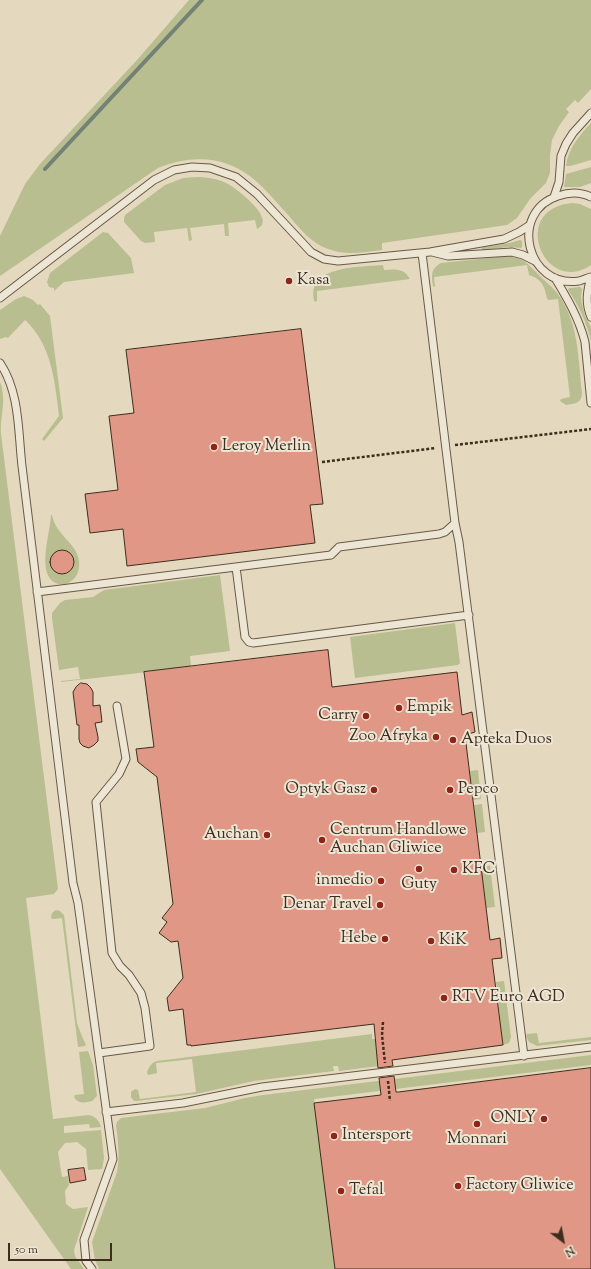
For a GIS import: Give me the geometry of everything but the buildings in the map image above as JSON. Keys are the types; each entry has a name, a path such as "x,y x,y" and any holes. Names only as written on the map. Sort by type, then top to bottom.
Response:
{"lane":[{"path":"554,197 559,182 561,156 566,144 573,133 591,113"},
{"path":"0,298 154,180 167,172 188,167 210,168 236,177 257,194 305,246 314,254 324,259 338,261 430,252 504,239 530,225"},
{"path":"535,262 530,250 528,237 530,225 535,214 543,204 554,197 564,194 576,193 590,195"},
{"path":"430,252 448,256 512,252 523,255 535,262 544,271 555,278 567,281 579,281 591,277"},
{"path":"422,253 455,524 459,542 469,615 524,1056"},
{"path":"591,277 587,301 591,317"},
{"path":"555,278 571,305 585,342 591,403"},
{"path":"0,363 12,387 16,402 22,466 73,883 78,903 93,1022 99,1053 113,1159 84,1240 86,1261 92,1269"},
{"path":"37,592 331,555 339,547 438,534 445,532 455,524"},
{"path":"236,567 245,637 253,643 469,615"},
{"path":"99,1053 150,1046 145,1008 141,993 130,974 120,966 112,953 96,802 119,774 126,759 118,706"},
{"path":"106,1112 183,1103 262,1087 591,1047"}],"path":[{"path":"383,1022 382,1035 390,1101"}],"green space":[{"path":"189,0 591,0 591,89 578,103 575,100 566,109 569,112 559,126 552,140 550,173 546,183 530,199 517,218 507,225 382,243 382,250 355,253 334,251 316,243 302,231 251,177 229,164 206,159 194,159 158,168 0,276 0,236 25,184 40,164 137,60"},
{"path":"591,123 591,160 566,166 569,153 579,137"},
{"path":"591,167 591,183 580,187 564,187 566,174"},
{"path":"197,177 217,180 233,187 254,205 263,219 262,225 257,229 255,220 228,223 229,236 225,236 224,224 190,228 192,240 189,241 187,228 154,232 155,242 145,243 141,241 124,222 125,215 165,185 183,178"},
{"path":"572,203 580,204 591,209 591,265 574,272 560,270 548,261 540,248 538,234 542,220 553,209"},
{"path":"103,232 108,233 131,258 134,273 64,282 54,291 54,288 49,287 47,282 50,273"},
{"path":"520,240 522,241 521,248 508,247 482,249 483,247"},
{"path":"506,256 516,257 527,263 555,290 570,316 574,328 582,393 581,399 577,402 566,405 560,401 561,399 570,397 558,299 547,299 540,281 529,275 527,265 434,277 435,287 433,286 432,272 435,267 441,263"},
{"path":"383,265 384,270 402,271 408,275 410,279 317,291 317,301 315,302 314,289 319,280 327,274 338,270 362,266"},
{"path":"580,287 582,289 581,297 585,316 591,327 591,341 582,314 568,290 569,288"},
{"path":"24,296 33,300 38,305 40,304 50,316 63,418 44,441 42,439 59,416 54,377 47,352 34,330 25,320 8,338 6,337 0,339 0,310 16,299"},
{"path":"0,382 3,395 1,434 58,889 54,894 26,898 53,1119 89,1115 95,1118 101,1127 90,1128 89,1124 64,1126 64,1133 101,1130 104,1158 102,1169 88,1170 86,1149 77,1142 65,1143 58,1152 62,1177 68,1176 69,1185 65,1191 66,1204 73,1209 88,1207 74,1250 75,1256 84,1269 71,1269 0,1169"},
{"path":"51,515 58,529 74,549 79,561 79,569 76,576 67,584 55,583 47,573 45,559"},
{"path":"220,575 230,651 190,656 191,667 61,682 80,679 78,667 59,670 52,613 60,603 65,600 93,597 104,590"},
{"path":"455,623 460,663 458,665 355,678 350,637"},
{"path":"478,770 481,799 473,800 470,771"},
{"path":"482,804 485,832 477,833 474,805"},
{"path":"490,866 495,907 486,908 481,867"},
{"path":"56,910 60,911 64,915 77,1023 86,1045 85,1046 78,1047 62,918 51,918 52,913"},
{"path":"504,981 511,1037 509,1043 503,1045 496,982"},
{"path":"537,1033 539,1043 591,1037 591,1040 537,1046 529,1042 526,1036 527,1034"},
{"path":"372,1034 372,1039 375,1039 379,1066 339,1071 338,1066 333,1066 334,1071 254,1081 196,1094 137,1101 134,1101 131,1097 131,1092 135,1089 138,1090 140,1099 196,1092 192,1059 156,1063 157,1073 148,1075 147,1072 149,1067 157,1061"},
{"path":"88,1051 93,1065 97,1096 92,1101 82,1102 78,1101 74,1097 75,1095 84,1094 79,1052"},
{"path":"591,1055 591,1065 314,1099 335,1269 99,1269 95,1260 92,1242 117,1172 119,1154 116,1125 121,1118 205,1108 263,1095"}],"waterway":[{"path":"45,169 202,0"}],"place":[{"name":"Kasa","path":"289,281"},
{"name":"Leroy Merlin","path":"214,447"},
{"name":"Empik","path":"399,708"},
{"name":"Carry","path":"366,716"},
{"name":"Zoo Afryka","path":"436,737"},
{"name":"Apteka Duos","path":"453,740"},
{"name":"Optyk Gasz","path":"374,790"},
{"name":"Pepco","path":"450,790"},
{"name":"Auchan","path":"267,835"},
{"name":"Centrum Handlowe Auchan Gliwice","path":"322,840"},
{"name":"Guty","path":"419,869"},
{"name":"KFC","path":"454,870"},
{"name":"inmedio","path":"381,881"},
{"name":"Denar Travel","path":"380,905"},
{"name":"Hebe","path":"385,939"},
{"name":"KiK","path":"431,941"},
{"name":"RTV Euro AGD","path":"444,998"},
{"name":"ONLY","path":"544,1119"},
{"name":"Monnari","path":"477,1124"},
{"name":"Intersport","path":"334,1136"},
{"name":"Factory Gliwice","path":"458,1186"},
{"name":"Tefal","path":"341,1191"}]}
